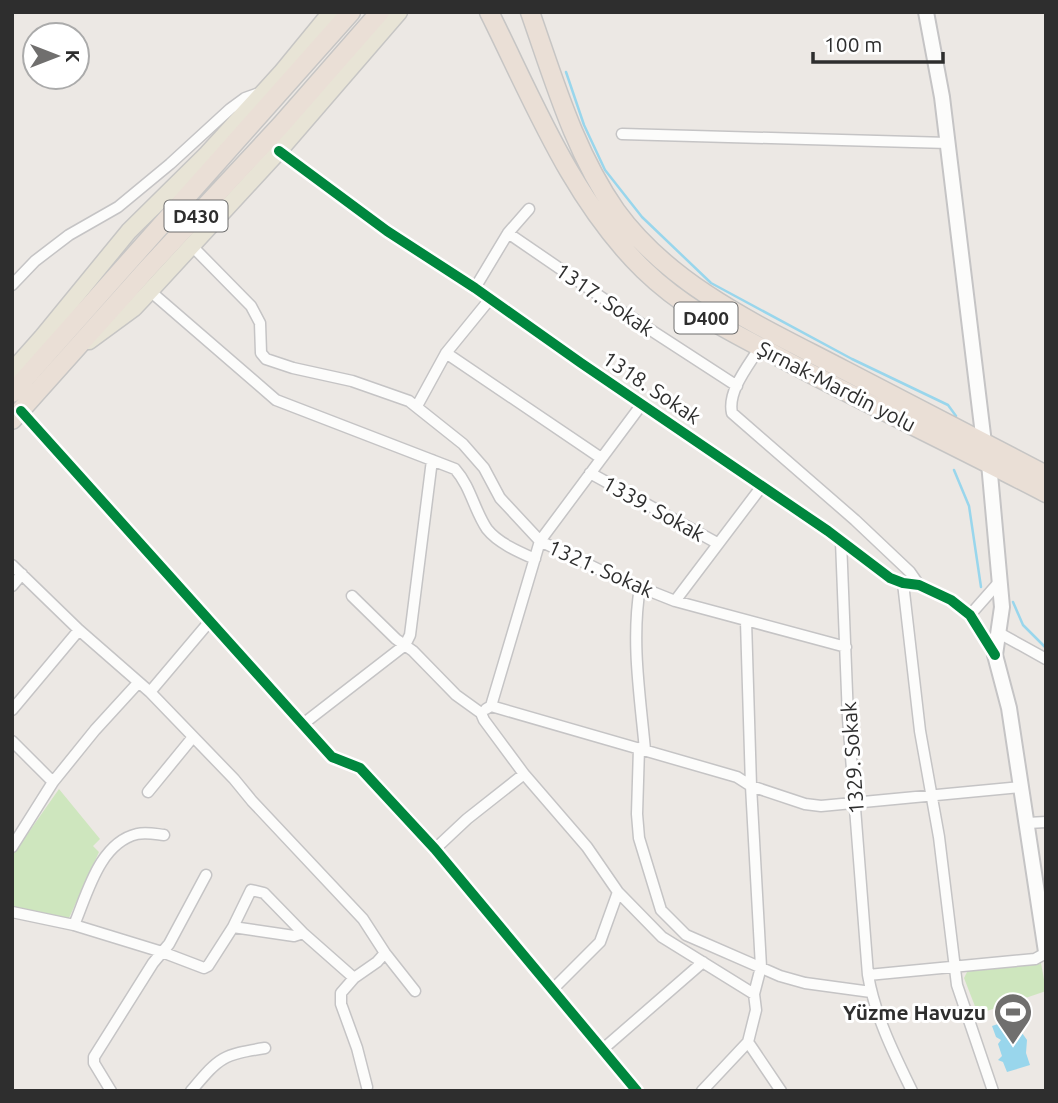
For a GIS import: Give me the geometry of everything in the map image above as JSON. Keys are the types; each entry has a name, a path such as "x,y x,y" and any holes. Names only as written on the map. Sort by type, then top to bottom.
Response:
{"highway":[{"name":"D430","path":"12,393 351,12"},
{"name":"D430","path":"17,415 380,12"},
{"name":"Şırnak-Mardin yolu","path":"489,12 564,163 598,216 643,270 690,309 852,396 1046,493"},
{"name":"Şırnak-Mardin yolu","path":"530,12 580,148 608,199 644,244 702,293 769,331 1046,475"}],"main road":[{"path":"12,371 130,231 264,91 331,12"},
{"path":"73,353 134,307 150,291 279,151 399,12"}],"street":[{"path":"926,12 942,97 984,443"},
{"path":"12,285 27,268 69,235 118,207 170,164 230,108 245,98 264,91"},
{"path":"622,134 948,143"},
{"name":"1318. Sokak","path":"279,151 387,231 475,288 841,541 890,578 919,585 951,600 970,615 995,655"},
{"path":"475,288 508,233 528,209"},
{"name":"1317. Sokak","path":"508,233 737,386"},
{"name":"1321. Sokak","path":"192,246 251,306 260,323 261,352 266,359 352,381 410,401 463,444 484,468 500,498 540,541 612,576 675,601 846,647"},
{"path":"150,291 276,400 455,469 470,490 488,530 514,550 535,559"},
{"path":"417,406 446,353 489,299"},
{"path":"760,347 737,386 730,405 732,413 855,520 910,572 919,585"},
{"path":"446,353 601,458"},
{"path":"481,713 491,706 540,541 642,404"},
{"path":"17,415 210,621 332,757 360,768 435,849 637,1091"},
{"path":"303,724 405,645 410,635 432,460"},
{"path":"867,975 1035,959 1046,952 1009,708 995,655 1002,607 989,463"},
{"name":"1339. Sokak","path":"590,472 717,543"},
{"path":"675,601 762,486"},
{"name":"1329. Sokak","path":"841,541 867,975 891,1046 912,1091"},
{"path":"12,565 79,630 150,692 193,737 363,919 385,953 415,990"},
{"path":"12,586 22,574"},
{"path":"970,615 1000,580"},
{"path":"903,583 920,732 939,837 957,985 993,1091"},
{"path":"640,587 635,616 642,749 639,838 661,909 686,935 780,976 805,983 871,992"},
{"path":"352,596 456,695 481,713 524,774 587,847 618,892 662,937 754,994"},
{"path":"150,692 210,621"},
{"path":"702,1091 748,1042 756,1010 754,994 761,967 751,786 746,621"},
{"path":"12,710 79,630"},
{"path":"999,633 1046,659"},
{"path":"12,847 53,782 138,683"},
{"path":"491,706 737,777 751,786 805,804 821,806 1021,787"},
{"path":"148,792 193,737"},
{"path":"12,741 53,782"},
{"path":"435,849 467,819 524,774"},
{"path":"1028,823 1046,822"},
{"path":"74,925 100,865 115,847 135,835 164,835"},
{"path":"111,1091 94,1063 94,1057 169,944 206,874"},
{"path":"12,912 74,925 204,968 208,966 233,927 251,890 264,893 303,933 354,978"},
{"path":"554,989 600,942 618,892"},
{"path":"233,927 294,936 303,933"},
{"path":"367,1087 357,1048 341,1004 341,993 354,978 385,953"},
{"path":"603,1049 703,962"},
{"path":"748,1042 781,1091"},
{"path":"191,1091 214,1064 229,1054 265,1048"}],"green space":[{"path":"59,789 100,839 93,846 99,852 69,918 61,919 12,909 12,856"},
{"path":"1041,963 1046,991 978,1014 964,978 968,970"}],"water":[{"name":"Yüzme Havuzu","path":"1016,1018 1027,1040 1026,1053 1030,1065 1007,1072 1003,1062 998,1060 1002,1056 998,1044 1001,1040 996,1037 992,1026"}],"waterway":[{"path":"566,72 584,125 605,170 642,217 711,283 852,359 948,405 956,416"},
{"path":"954,470 969,506 981,587"},
{"path":"1013,602 1023,625 1046,648"}],"cycle path":[{"path":"279,151 387,231 475,288 828,531 890,578 919,585 951,600 970,615 995,655"},
{"path":"21,411 332,757 360,768 435,849 637,1091"}],"place":[{"name":"Yüzme Havuzu","path":"1013,1046"}]}
